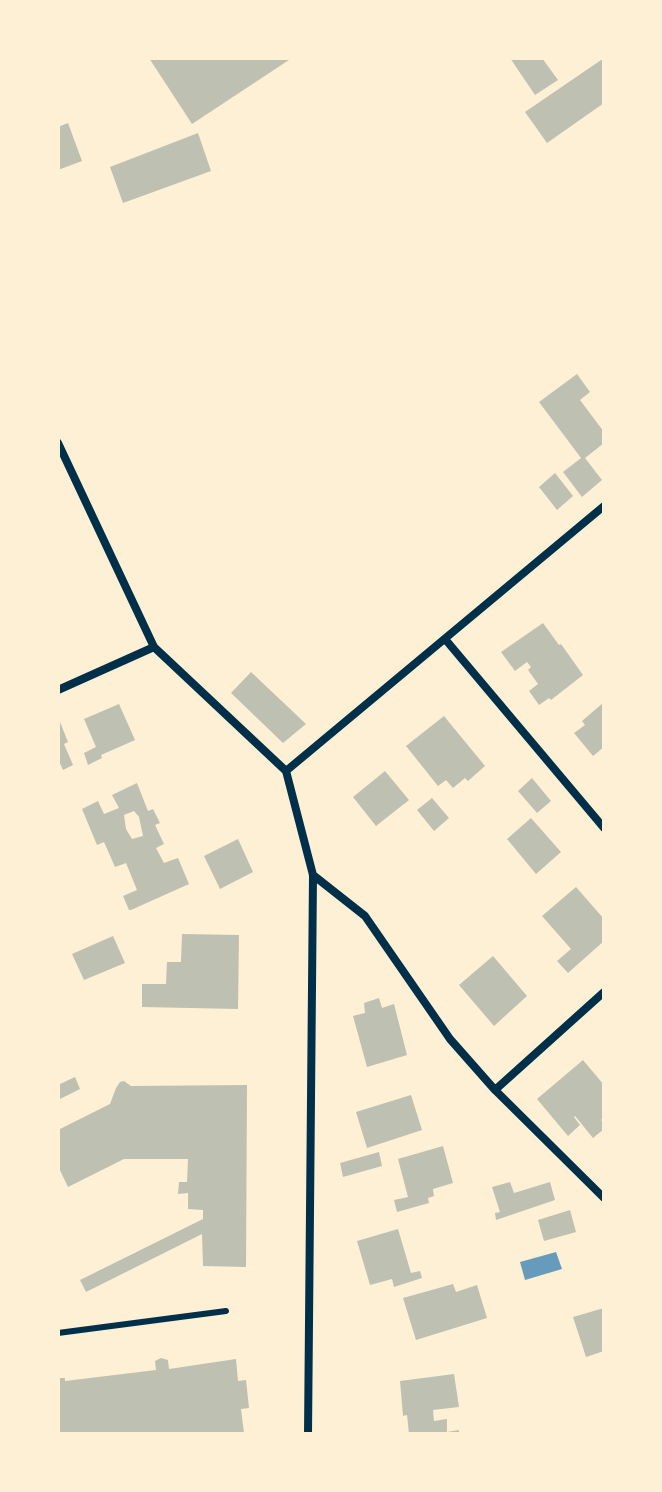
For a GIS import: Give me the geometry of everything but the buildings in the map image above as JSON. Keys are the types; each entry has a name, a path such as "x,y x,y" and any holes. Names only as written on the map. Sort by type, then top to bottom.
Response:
{"street":[{"path":"58,443 154,647 286,771 313,875 308,1434"},
{"path":"286,771 604,506"},
{"path":"445,639 604,828"},
{"path":"58,690 154,647"},
{"path":"313,875 365,916 450,1039 495,1090 604,1198"},
{"path":"495,1090 604,992"}],"lane":[{"path":"58,1333 226,1311"}],"water":[{"path":"556,1252 562,1269 525,1280 520,1262"}]}
